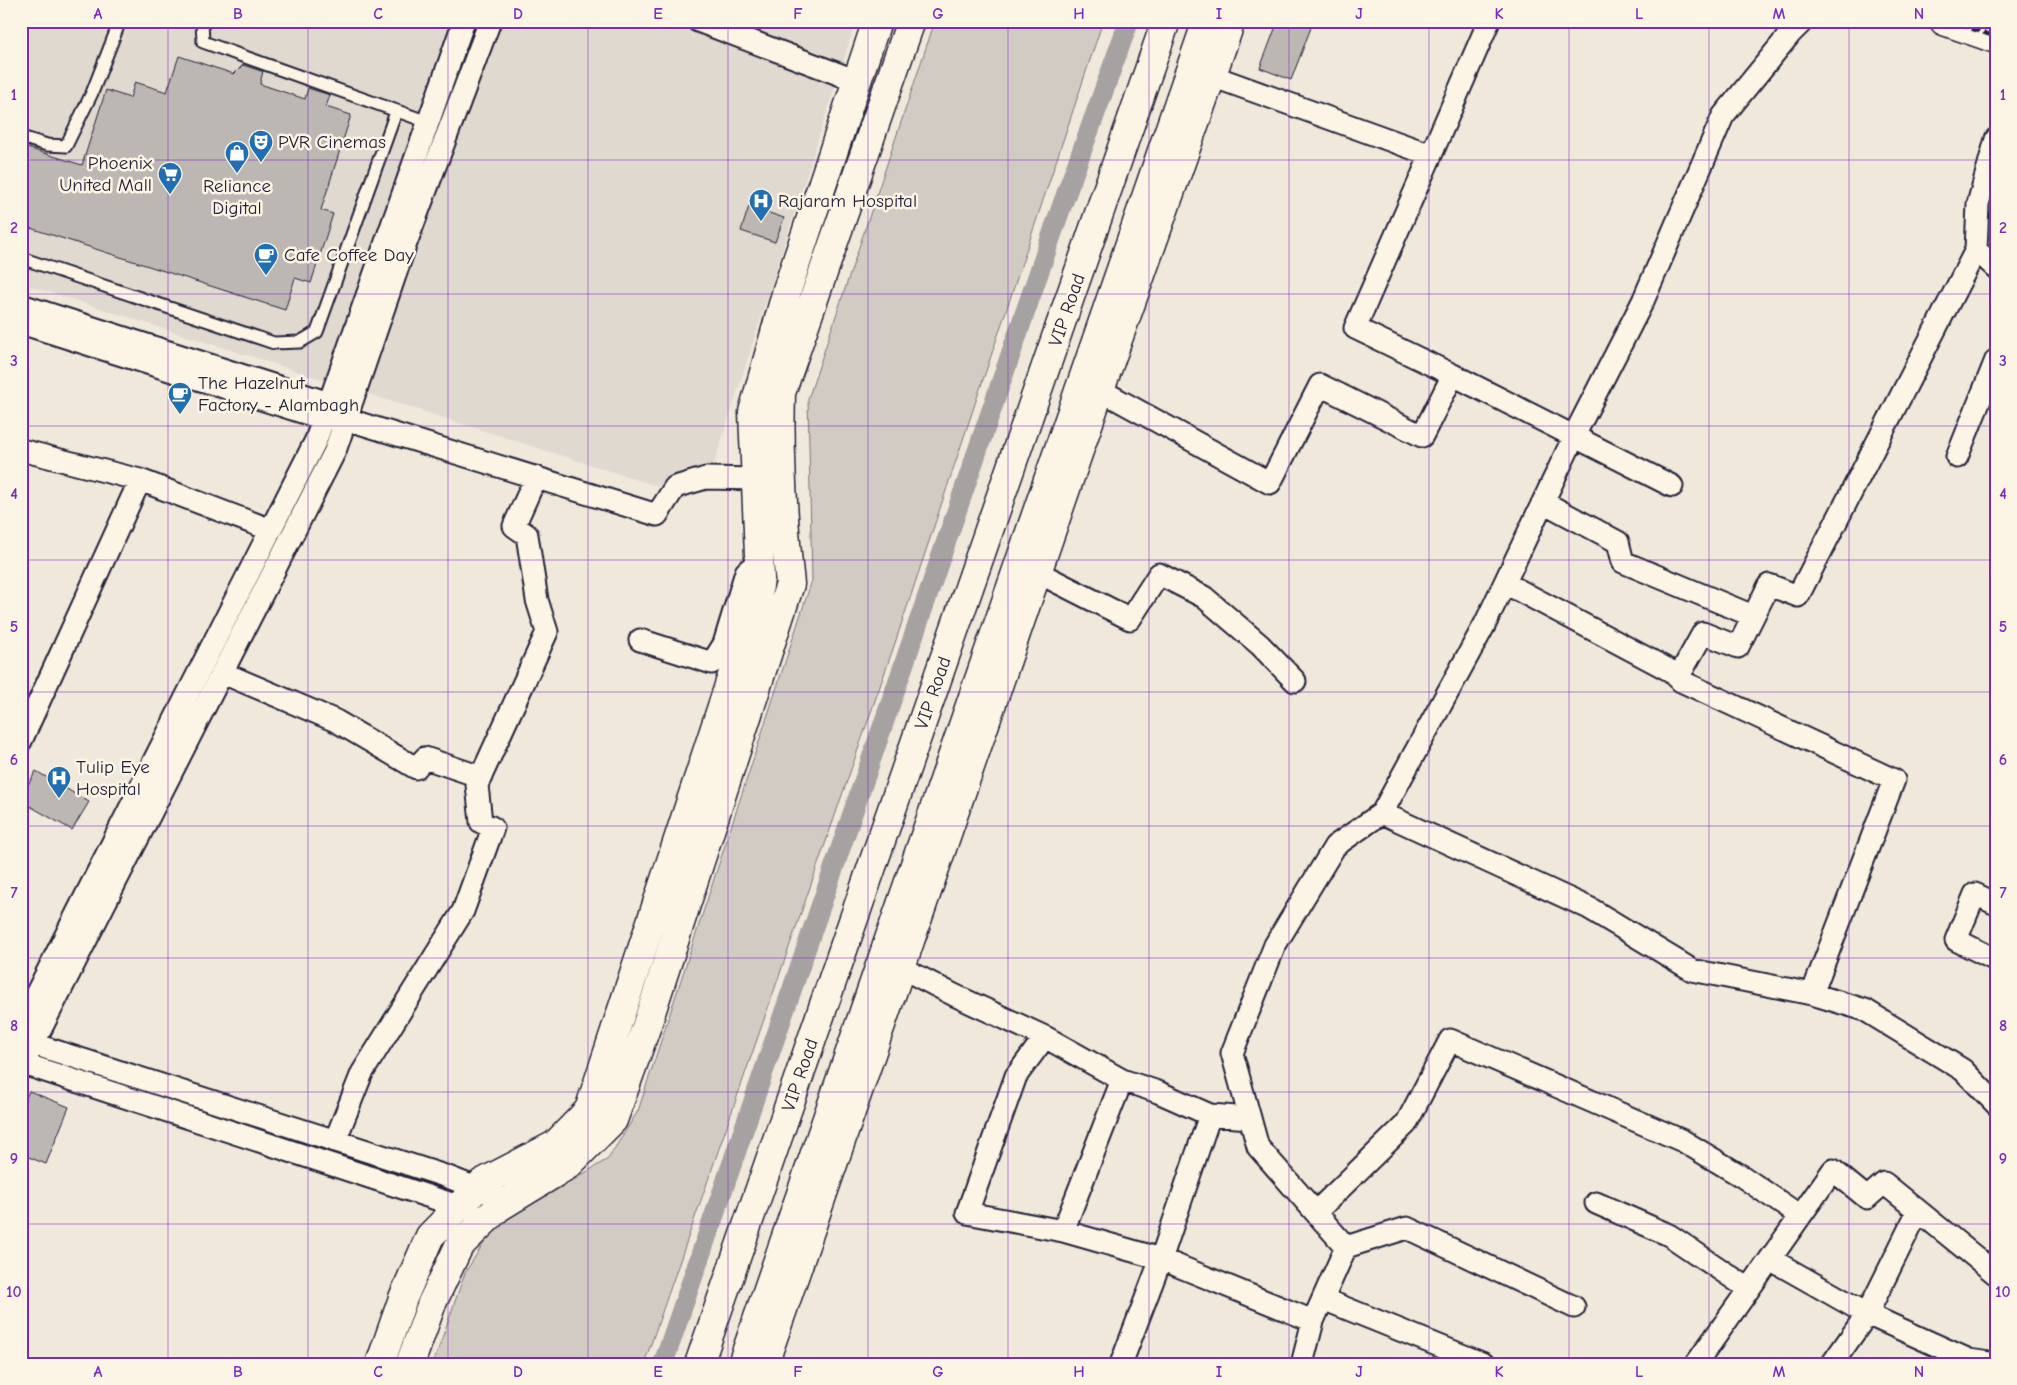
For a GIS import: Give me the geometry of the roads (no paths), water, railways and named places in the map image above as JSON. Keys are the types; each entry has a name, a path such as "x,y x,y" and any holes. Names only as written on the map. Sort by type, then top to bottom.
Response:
{"street":[{"path":"21,1024 316,440 464,21"},
{"path":"490,21 406,243 335,451 223,673 28,1042 22,1065 240,1135 467,1197 499,1209"},
{"path":"698,21 857,81"},
{"path":"410,1364 432,1303 459,1246 499,1209 568,1165 612,1120 646,1028 790,584 771,533 756,480 753,412 787,290 877,21"},
{"path":"380,1364 403,1298 430,1236 482,1183 555,1145 590,1110 755,612 760,579 759,561 771,533 780,440 781,393 911,21"},
{"name":"VIP Road","path":"699,1364 1166,21"},
{"name":"VIP Road","path":"764,1364 900,967 995,663 1207,21"},
{"name":"VIP Road","path":"742,1364 995,663 1037,572 1231,21"},
{"path":"1489,21 1355,328 1453,375 1672,486"},
{"path":"1346,1247 1258,1147 1232,1053 1275,945 1335,846 1382,813 1485,624 1574,438 1643,300 1723,116 1790,34 1803,21"},
{"path":"1944,21 1996,38"},
{"path":"1212,76 1431,155"},
{"path":"1678,678 1703,633 1738,647 1769,585 1798,596 1976,250 1978,204 1996,139"},
{"path":"1976,250 1996,268"},
{"path":"21,304 346,419 657,515 675,487 706,478 756,480"},
{"path":"21,323 327,411"},
{"path":"1957,457 1996,360"},
{"path":"1100,390 1270,483 1320,385 1422,436 1453,375"},
{"path":"21,450 140,480 271,530"},
{"path":"335,1141 362,1073 463,911 493,828 481,822 477,785 547,632 537,600 527,535 514,526 536,477"},
{"path":"21,741 140,480"},
{"path":"1543,502 1618,542 1623,562 1752,616"},
{"path":"640,640 712,663 724,644 746,572 759,561"},
{"path":"1037,572 1130,620 1159,574 1204,597 1260,645 1295,681"},
{"path":"1505,583 1671,671 1681,681 1894,780 1812,994"},
{"path":"223,673 336,721 416,768 425,758 481,777"},
{"path":"1382,813 1589,908 1692,970 1812,994 1865,1010 1963,1070 1996,1104"},
{"path":"1996,904 1975,894 1956,940 1996,960"},
{"path":"900,967 954,995 1045,1037 1122,1080 1158,1092 1210,1115 1250,1118"},
{"path":"1045,1037 1016,1076 967,1213 1063,1231 1161,1259 1314,1322"},
{"path":"1316,1212 1406,1124 1450,1040 1683,1141 1744,1177 1800,1216"},
{"path":"28,1042 448,1176 467,1197"},
{"path":"1063,1231 1122,1080"},
{"path":"240,1135 246,1112"},
{"path":"1121,1364 1161,1259 1210,1115"},
{"path":"1696,1364 1833,1170 1867,1198 1884,1183 1996,1274"},
{"path":"1596,1204 1669,1235 1749,1289"},
{"path":"1832,1364 1867,1314 1918,1211"},
{"path":"1302,1364 1314,1322 1346,1247 1407,1228 1574,1308"},
{"path":"1770,1259 1867,1314 1969,1360 1996,1364"},
{"path":"1323,1299 1484,1364"}],"lane":[{"path":"21,138 47,145 66,146 92,93 120,21"},
{"path":"200,21 203,42 428,122"},
{"path":"21,258 274,343 300,342 317,332 396,112"}],"waterway":[{"path":"663,1364 1060,211 1129,21"}],"railway":[{"path":"1949,21 1996,37"},
{"path":"1989,21 1996,24"}],"place":[{"name":"PVR Cinemas","path":"261,163"},
{"name":"Reliance Digital","path":"237,174"},
{"name":"Phoenix United Mall","path":"170,195"},
{"name":"Rajaram Hospital","path":"761,222"},
{"name":"Cafe Coffee Day","path":"266,276"},
{"name":"The Hazelnut Factory - Alambagh","path":"180,415"},
{"name":"Tulip Eye Hospital","path":"59,799"}]}
